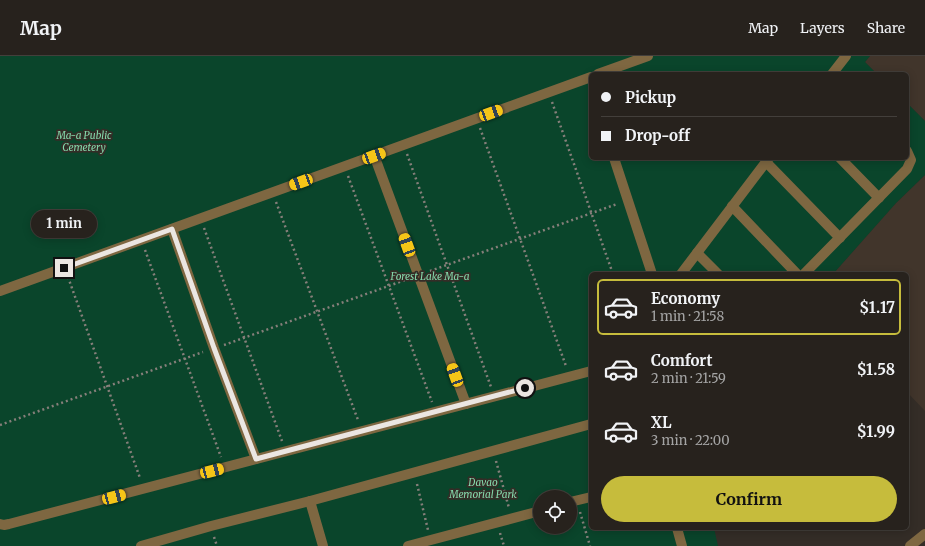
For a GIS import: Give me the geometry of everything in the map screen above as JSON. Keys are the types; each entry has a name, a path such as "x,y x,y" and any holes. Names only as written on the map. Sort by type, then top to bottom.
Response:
{"street":[{"path":"604,72 648,56"},
{"path":"834,72 846,56"},
{"path":"0,291 548,92 589,80"},
{"path":"806,272 910,165 909,154"},
{"path":"374,156 466,404"},
{"path":"615,160 651,272"},
{"path":"683,272 767,160 840,238"},
{"path":"842,160 879,198"},
{"path":"732,206 795,272"},
{"path":"172,229 214,348 256,459"},
{"path":"697,253 716,272"},
{"path":"0,524 9,524 589,372"},
{"path":"141,546 211,526 493,452 589,425"},
{"path":"577,501 589,498"},
{"path":"310,501 323,546"},
{"path":"408,546 533,512"},
{"path":"678,530 682,546"},
{"path":"910,546 925,534"}],"path":[{"path":"548,92 612,272"},
{"path":"477,118 570,377"},
{"path":"403,145 495,396"},
{"path":"344,166 435,412"},
{"path":"273,192 362,431"},
{"path":"0,425 628,200"},
{"path":"200,218 286,451"},
{"path":"141,240 225,467"},
{"path":"64,268 144,489"},
{"path":"493,452 511,518"},
{"path":"414,473 430,540"},
{"path":"577,512 590,546"}],"shaded area":[{"path":"870,56 925,56 925,121 909,105 909,72 875,72 865,62"},
{"path":"925,175 925,411 909,394 909,272 835,272 896,203"}],"green space":[{"name":"Forest Lake Ma-a","path":"0,56 870,56 865,62 875,72 589,72 589,160 909,160 909,105 925,121 925,175 896,203 835,272 589,272 589,530 714,530 718,546 0,546"}],"route":[{"path":"64,268 172,229 214,348 256,459 525,388"}],"park label":[{"name":"Ma-a Public Cemetery","path":"84,140"},
{"name":"Davao Memorial Park","path":"483,488"}]}
